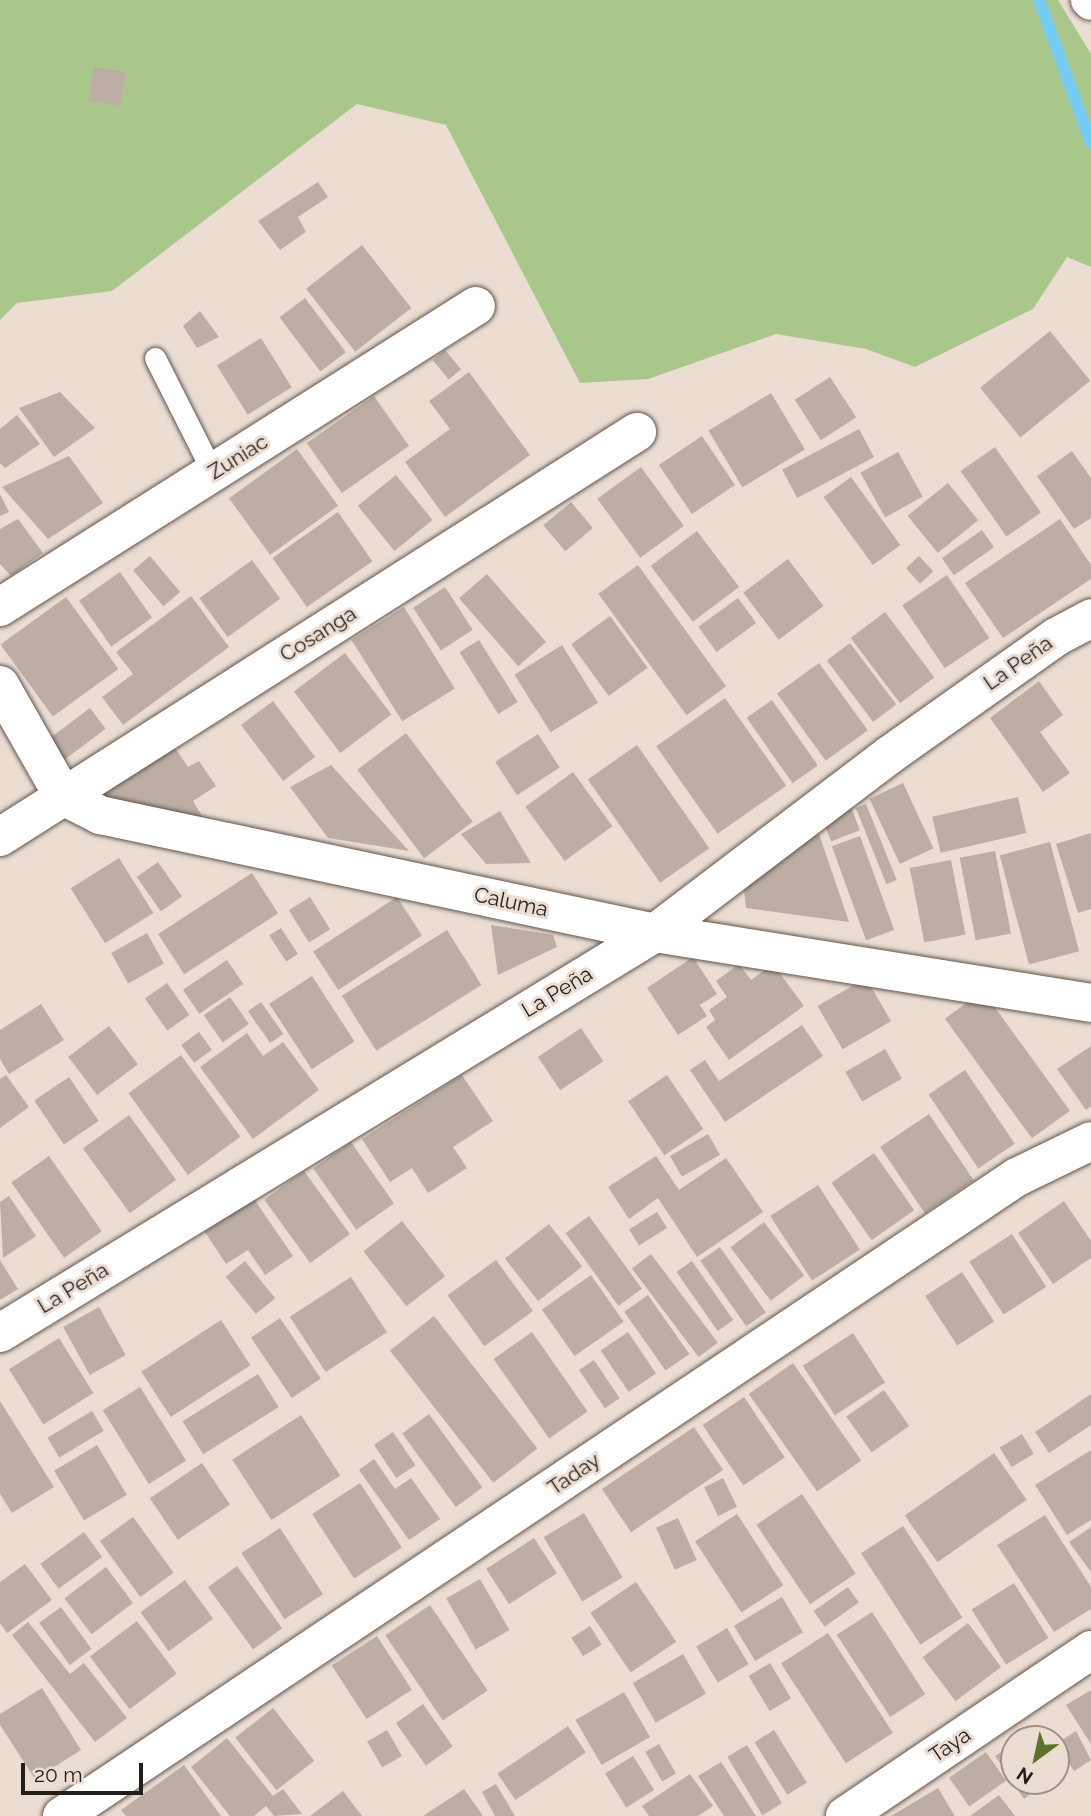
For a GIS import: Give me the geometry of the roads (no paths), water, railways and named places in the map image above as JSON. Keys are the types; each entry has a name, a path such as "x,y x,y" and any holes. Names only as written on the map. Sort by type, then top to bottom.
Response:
{"street":[{"name":"Zuniac","path":"0,607 477,306"},
{"name":"Cosanga","path":"0,837 637,432"},
{"name":"La Peña","path":"0,1333 655,933 888,756 1056,637 1091,618"},
{"path":"0,685 63,796"},
{"name":"Caluma","path":"63,796 100,815 655,933 1091,1003"},
{"name":"Taday","path":"62,1816 1017,1177 1091,1141"},
{"name":"Taya","path":"845,1816 1091,1650"}],"lane":[{"path":"155,358 213,473"}],"waterway":[{"path":"1039,0 1091,143"}]}
